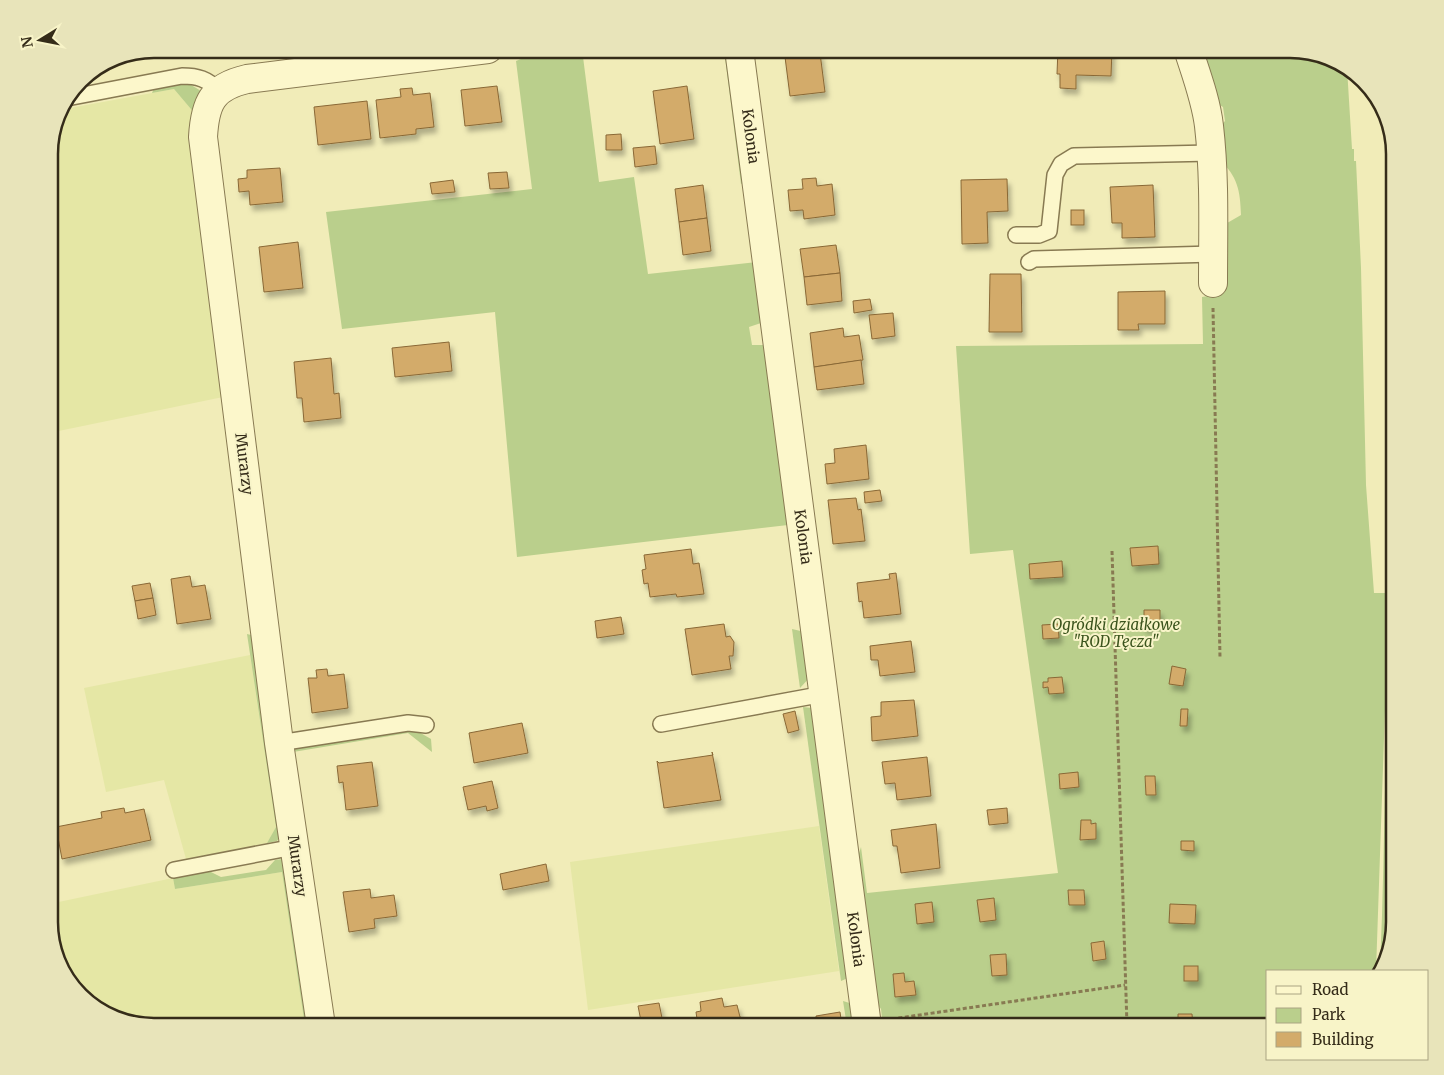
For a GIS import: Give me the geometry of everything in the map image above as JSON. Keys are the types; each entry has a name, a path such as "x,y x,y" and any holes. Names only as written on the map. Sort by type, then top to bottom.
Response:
{"street":[{"name":"Kolonia","path":"740,57 866,1018"},
{"path":"1191,57 1205,103 1211,153 1213,283"},
{"path":"218,90 229,83 247,79 378,58"},
{"name":"Murarzy","path":"218,90 204,118 203,137 279,744 320,1018"}],"lane":[{"path":"76,96 182,76 196,76 209,81 218,90"},
{"path":"1016,235 1040,235 1049,231 1055,175 1061,164 1074,156 1211,153"},
{"path":"1029,262 1034,259 1213,254"},
{"path":"661,724 824,694"},
{"path":"279,744 408,723 426,725"},
{"path":"174,870 294,847"}],"path":[{"path":"1213,283 1220,658"},
{"path":"1112,551 1126,1018"},
{"path":"912,1018 1125,985"}],"green space":[{"path":"725,57 732,57 748,180 741,184"},
{"name":"Ogródki działkowe \"ROD Tęcza\"","path":"1199,57 1303,58 1333,67 1347,76 1352,149 1354,149 1354,161 1356,161 1361,268 1366,485 1374,593 1386,593 1386,680 1376,965 1374,970 1266,970 1266,1018 882,1018 881,1009 873,998 854,870 861,847 867,893 1058,873 1013,550 970,554 956,346 1203,344 1202,297 1224,293 1222,226 1241,215 1237,184 1219,159 1218,129 1225,121 1223,107 1214,102"},
{"path":"524,58 583,58 599,182 634,177 648,274 757,262 764,322 749,327 752,345 768,345 788,525 517,557 495,312 342,329 326,212 532,189 516,61"},
{"path":"188,83 201,91 201,99 196,115 174,89 152,93 155,86"},
{"path":"174,89 196,115 223,397 58,431 58,141 69,108"},
{"path":"792,629 805,632 811,676 800,688"},
{"path":"247,634 251,635 282,834 277,841 267,843 276,827"},
{"path":"250,655 276,827 267,843 186,859 164,780 106,792 84,688"},
{"path":"803,707 812,708 848,978 841,981"},
{"path":"407,730 417,731 431,739 432,752 408,733 293,752 292,747"},
{"path":"1386,769 1386,928 1385,940 1381,953"},
{"path":"819,826 839,971 588,1010 570,862"},
{"path":"282,859 288,863 311,1018 304,1018 282,872 175,889 173,878 209,871 221,877 266,870 275,860"},
{"path":"282,872 304,1018 141,1017 111,1008 95,998 77,980 67,964 59,940 58,902 173,878 175,889"},
{"path":"843,1001 856,1005 858,1018 846,1018"}],"building":[{"path":"785,57 821,57 825,92 790,96"},
{"path":"1058,57 1112,57 1111,76 1076,75 1076,89 1060,88 1060,74 1057,74"},
{"path":"497,86 502,122 465,126 461,90"},
{"path":"687,86 694,139 660,144 653,91"},
{"path":"412,88 413,95 430,93 434,127 416,129 416,134 380,138 376,100 401,97 400,89"},
{"path":"367,101 371,139 318,145 314,107"},
{"path":"621,134 622,150 606,150 606,135"},
{"path":"655,146 657,164 635,167 633,148"},
{"path":"280,168 283,202 250,205 249,191 239,192 238,179 247,178 247,170"},
{"path":"507,172 509,188 490,189 488,173"},
{"path":"816,178 817,186 832,184 835,215 804,219 803,210 790,211 788,190 803,189 802,179"},
{"path":"1007,179 1008,211 987,212 988,243 962,244 961,180"},
{"path":"453,180 455,192 432,194 430,183"},
{"path":"703,185 707,218 679,222 675,189"},
{"path":"1153,185 1155,237 1122,238 1122,223 1112,223 1110,187"},
{"path":"1071,210 1084,210 1084,225 1071,225"},
{"path":"707,218 711,251 683,255 679,222"},
{"path":"298,242 303,288 264,292 259,247"},
{"path":"836,245 840,273 804,277 800,249"},
{"path":"840,273 842,301 807,305 804,277"},
{"path":"990,274 1021,274 1022,332 989,332"},
{"path":"1165,291 1165,324 1138,324 1139,330 1118,330 1118,292"},
{"path":"870,299 872,310 854,313 853,301"},
{"path":"893,313 895,336 872,339 869,315"},
{"path":"843,328 844,337 859,335 863,360 814,367 810,333"},
{"path":"449,342 452,371 395,377 392,348"},
{"path":"331,358 334,394 339,393 341,418 304,422 302,398 297,398 294,362"},
{"path":"861,360 864,384 817,390 814,367"},
{"path":"866,445 869,479 827,484 825,464 835,463 834,449"},
{"path":"880,490 882,501 865,503 864,492"},
{"path":"856,498 858,510 861,509 865,541 833,544 828,500"},
{"path":"1158,546 1159,564 1132,566 1130,548"},
{"path":"691,549 693,564 699,563 704,594 677,597 676,594 650,597 648,583 644,584 642,570 646,569 644,555"},
{"path":"1062,561 1063,577 1030,579 1029,564"},
{"path":"896,573 901,614 864,618 862,601 859,602 857,583 890,579 889,574"},
{"path":"190,576 192,587 205,585 211,619 177,624 171,579"},
{"path":"150,583 153,598 135,601 132,586"},
{"path":"153,598 156,615 138,619 135,601"},
{"path":"1144,610 1160,610 1160,623 1154,623 1154,627 1144,628"},
{"path":"621,617 624,634 597,638 595,621"},
{"path":"724,624 726,637 730,636 734,642 733,656 729,656 731,669 692,675 685,629"},
{"path":"1058,624 1059,638 1043,639 1042,625"},
{"path":"911,641 915,672 880,676 878,660 871,660 870,646"},
{"path":"1172,666 1186,669 1183,686 1169,684"},
{"path":"327,669 328,676 344,674 348,708 312,713 308,678 317,678 316,670"},
{"path":"1062,677 1064,693 1049,694 1048,687 1043,688 1043,682 1048,682 1048,678"},
{"path":"914,700 918,736 872,741 871,717 881,716 881,702"},
{"path":"1181,709 1188,709 1187,726 1180,726"},
{"path":"795,711 799,730 788,733 783,714"},
{"path":"522,723 528,753 474,763 469,733"},
{"path":"713,755 721,800 664,808 657,761 659,763"},
{"path":"927,757 931,796 897,800 895,783 885,784 882,762"},
{"path":"372,762 378,806 346,810 343,782 339,783 337,766"},
{"path":"1078,772 1079,787 1060,789 1059,774"},
{"path":"1145,776 1155,776 1156,795 1146,795"},
{"path":"492,781 498,808 487,811 486,806 468,810 463,787"},
{"path":"124,808 125,813 144,809 151,840 62,859 58,827 102,818 101,812"},
{"path":"1007,808 1008,823 989,825 987,810"},
{"path":"1081,820 1091,820 1091,824 1096,823 1096,839 1080,840"},
{"path":"936,824 940,868 901,873 897,846 893,846 891,830"},
{"path":"1181,841 1194,841 1194,851 1181,850"},
{"path":"546,864 549,881 503,890 500,874"},
{"path":"370,889 371,898 394,895 397,916 374,919 375,928 349,932 343,892"},
{"path":"1068,890 1084,890 1085,905 1069,905"},
{"path":"994,898 996,920 980,922 977,900"},
{"path":"932,902 934,922 917,924 915,904"},
{"path":"1170,904 1196,905 1195,924 1169,923"},
{"path":"1104,941 1106,959 1093,961 1091,943"},
{"path":"1006,954 1007,975 992,976 990,955"},
{"path":"1184,966 1198,966 1198,981 1184,981"},
{"path":"904,973 905,982 914,981 916,995 895,997 893,974"},
{"path":"722,998 724,1007 737,1005 740,1017 742,1018 697,1018 696,1012 701,1011 700,1002"},
{"path":"659,1003 662,1018 640,1018 638,1006"},
{"path":"840,1012 841,1018 816,1018 816,1016"},
{"path":"1178,1014 1192,1014 1192,1018 1178,1018"}]}
